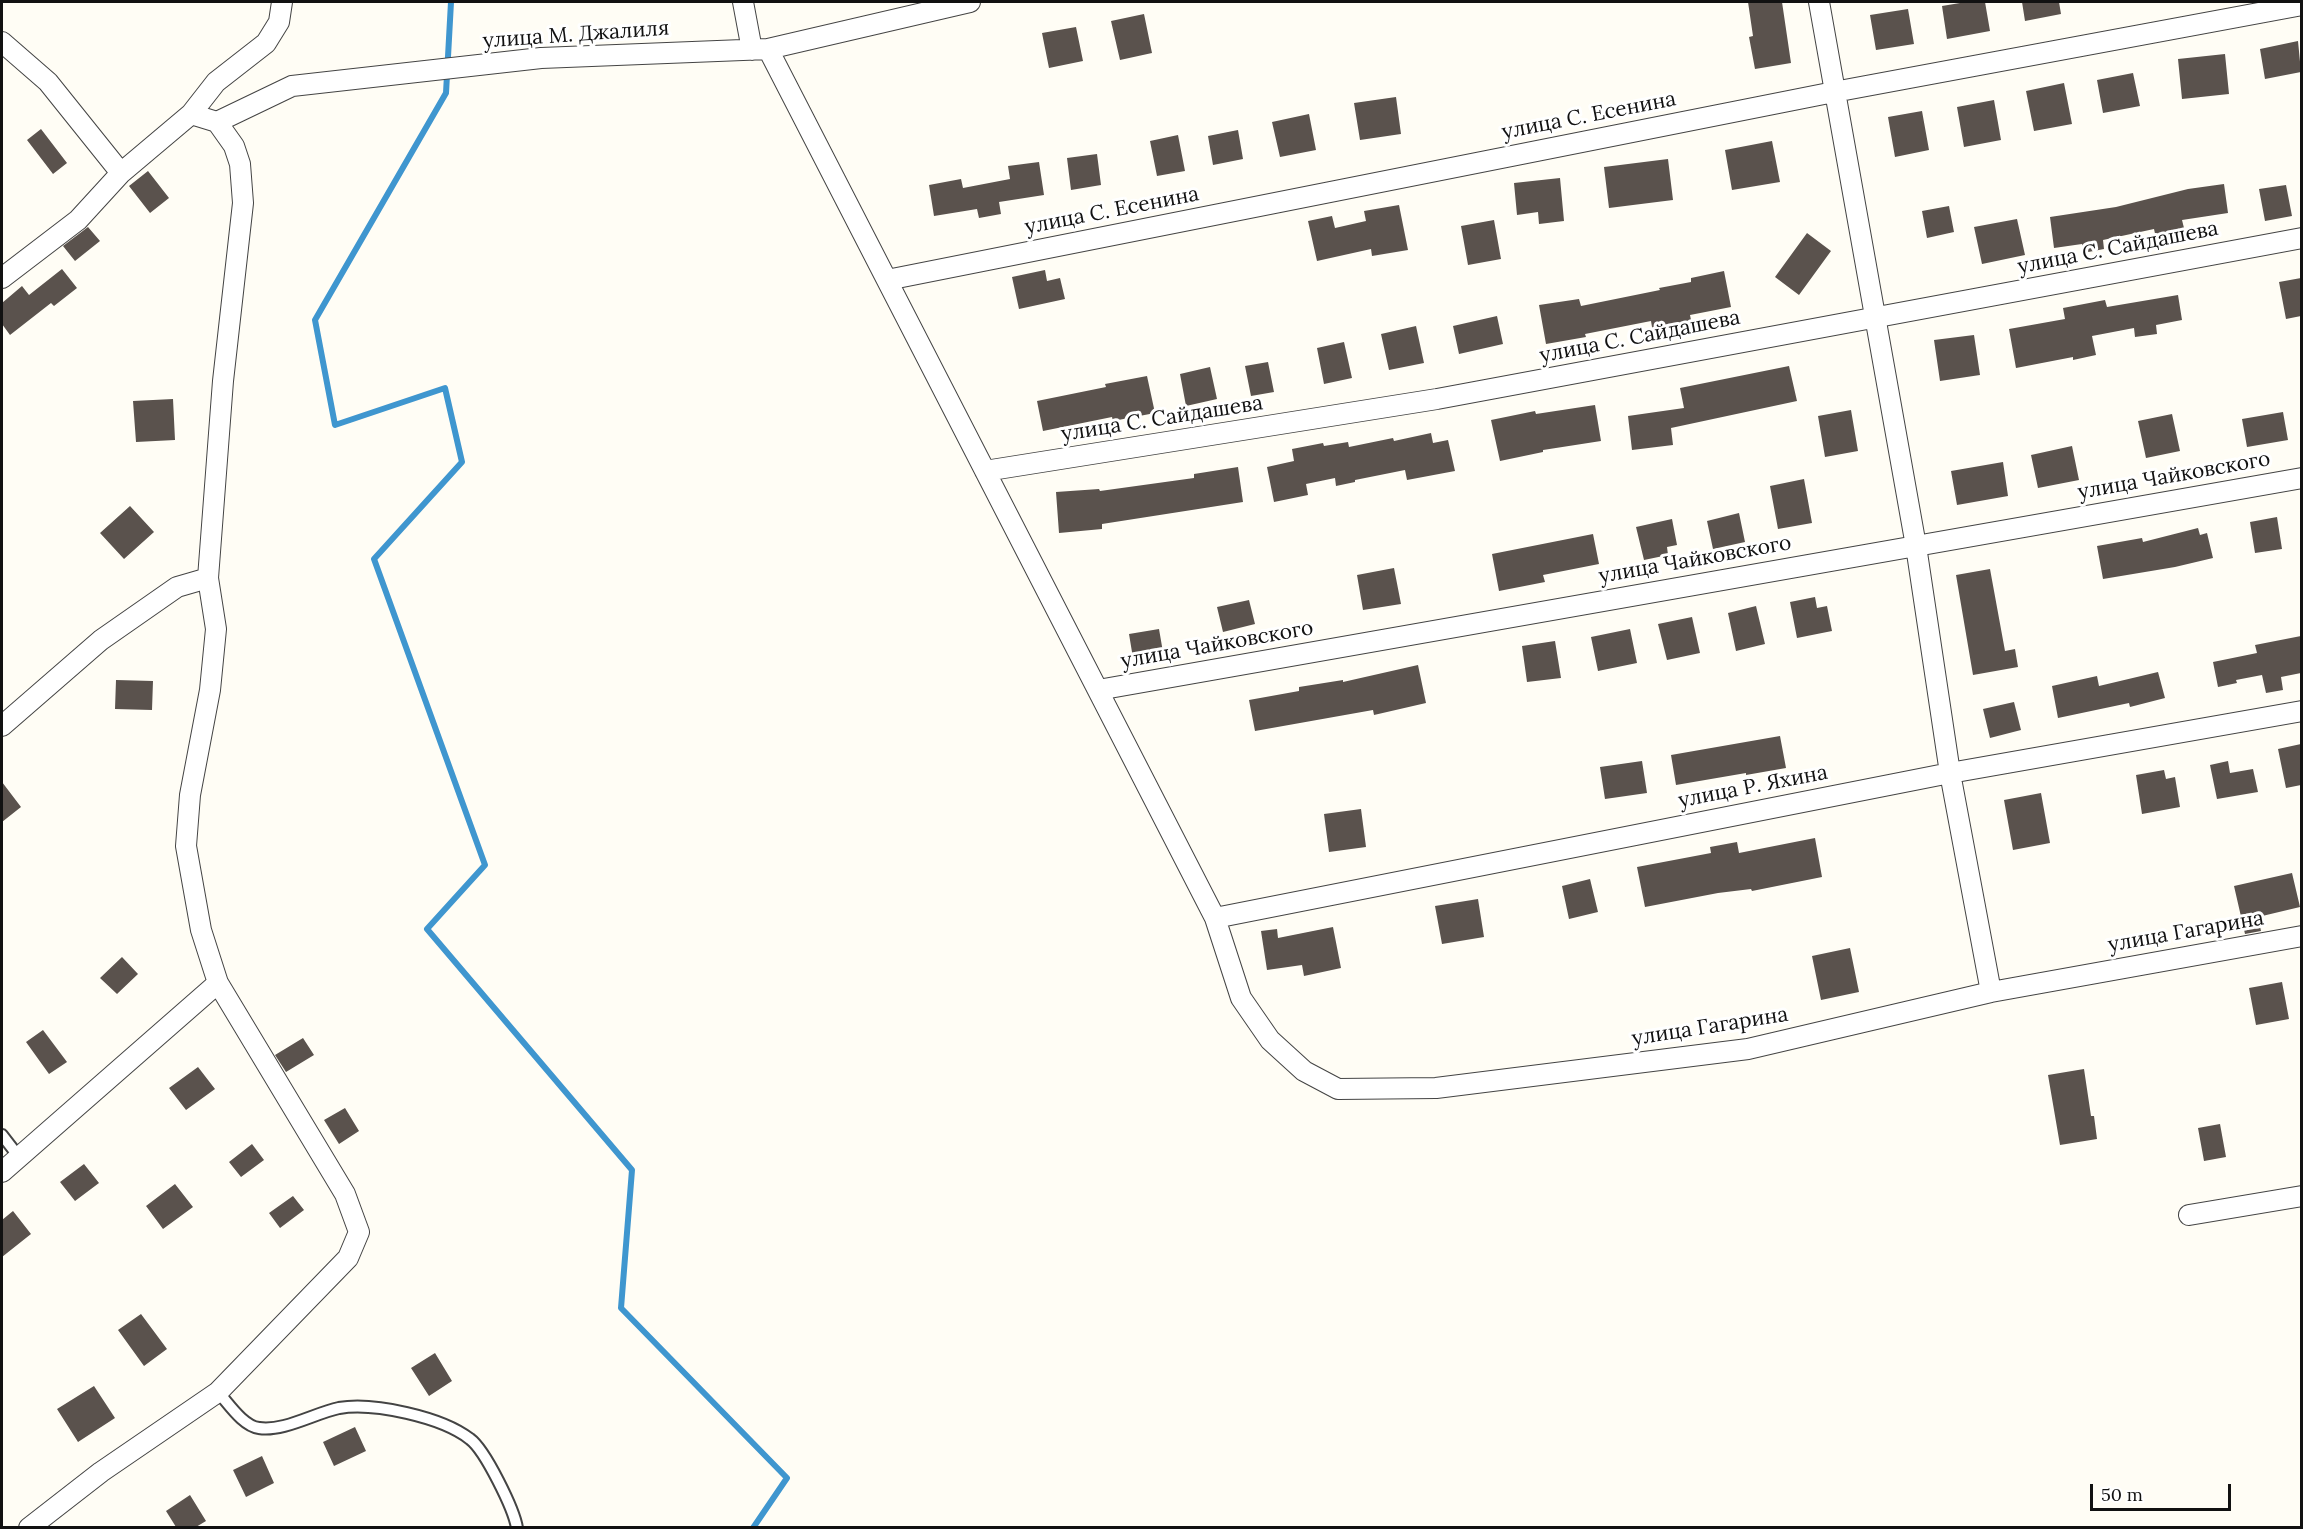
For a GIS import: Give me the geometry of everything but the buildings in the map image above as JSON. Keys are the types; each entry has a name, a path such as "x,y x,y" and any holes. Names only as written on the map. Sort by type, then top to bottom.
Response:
{"street":[{"path":"2,278 78,220 121,173 191,114 216,82 266,43 279,22 282,2"},
{"name":"улица Гагарина","path":"743,2 760,50 887,280 1215,918 1241,998 1270,1040 1304,1071 1338,1089 1436,1088 1602,1069 1748,1049 1991,992 2301,936"},
{"name":"улица М. Джалиля","path":"217,123 292,86 541,58 760,50 970,2"},
{"path":"1819,2 1917,546 1950,773 1991,992"},
{"name":"улица С. Есенина","path":"887,280 1834,92 2301,5"},
{"path":"2,42 48,82 121,173"},
{"path":"29,1527 101,1472 218,1392 348,1258 358,1232 345,1194 218,983 201,930 186,846 190,795 210,690 216,629 208,578 223,381 243,203 240,164 234,146 217,123 191,114"},
{"name":"улица С. Сайдашева","path":"985,471 1437,399 2301,238"},
{"name":"улица Чайковского","path":"1098,690 2301,478"},
{"path":"2,726 101,640 177,587 208,578"},
{"name":"улица Р. Яхина","path":"1215,918 1950,773 2301,711"},
{"path":"2,1172 218,983"},
{"path":"2189,1215 2301,1196"}],"lane":[{"path":"2,1135 19,1157"},
{"path":"218,1392 242,1418 257,1428 272,1429 340,1408 387,1408 440,1423 471,1439 489,1463 517,1527"}],"waterway":[{"path":"451,2 446,93 315,320 335,425 445,388 462,462 374,559 485,865 427,929 632,1170 621,1308 787,1478 753,1528"}]}
